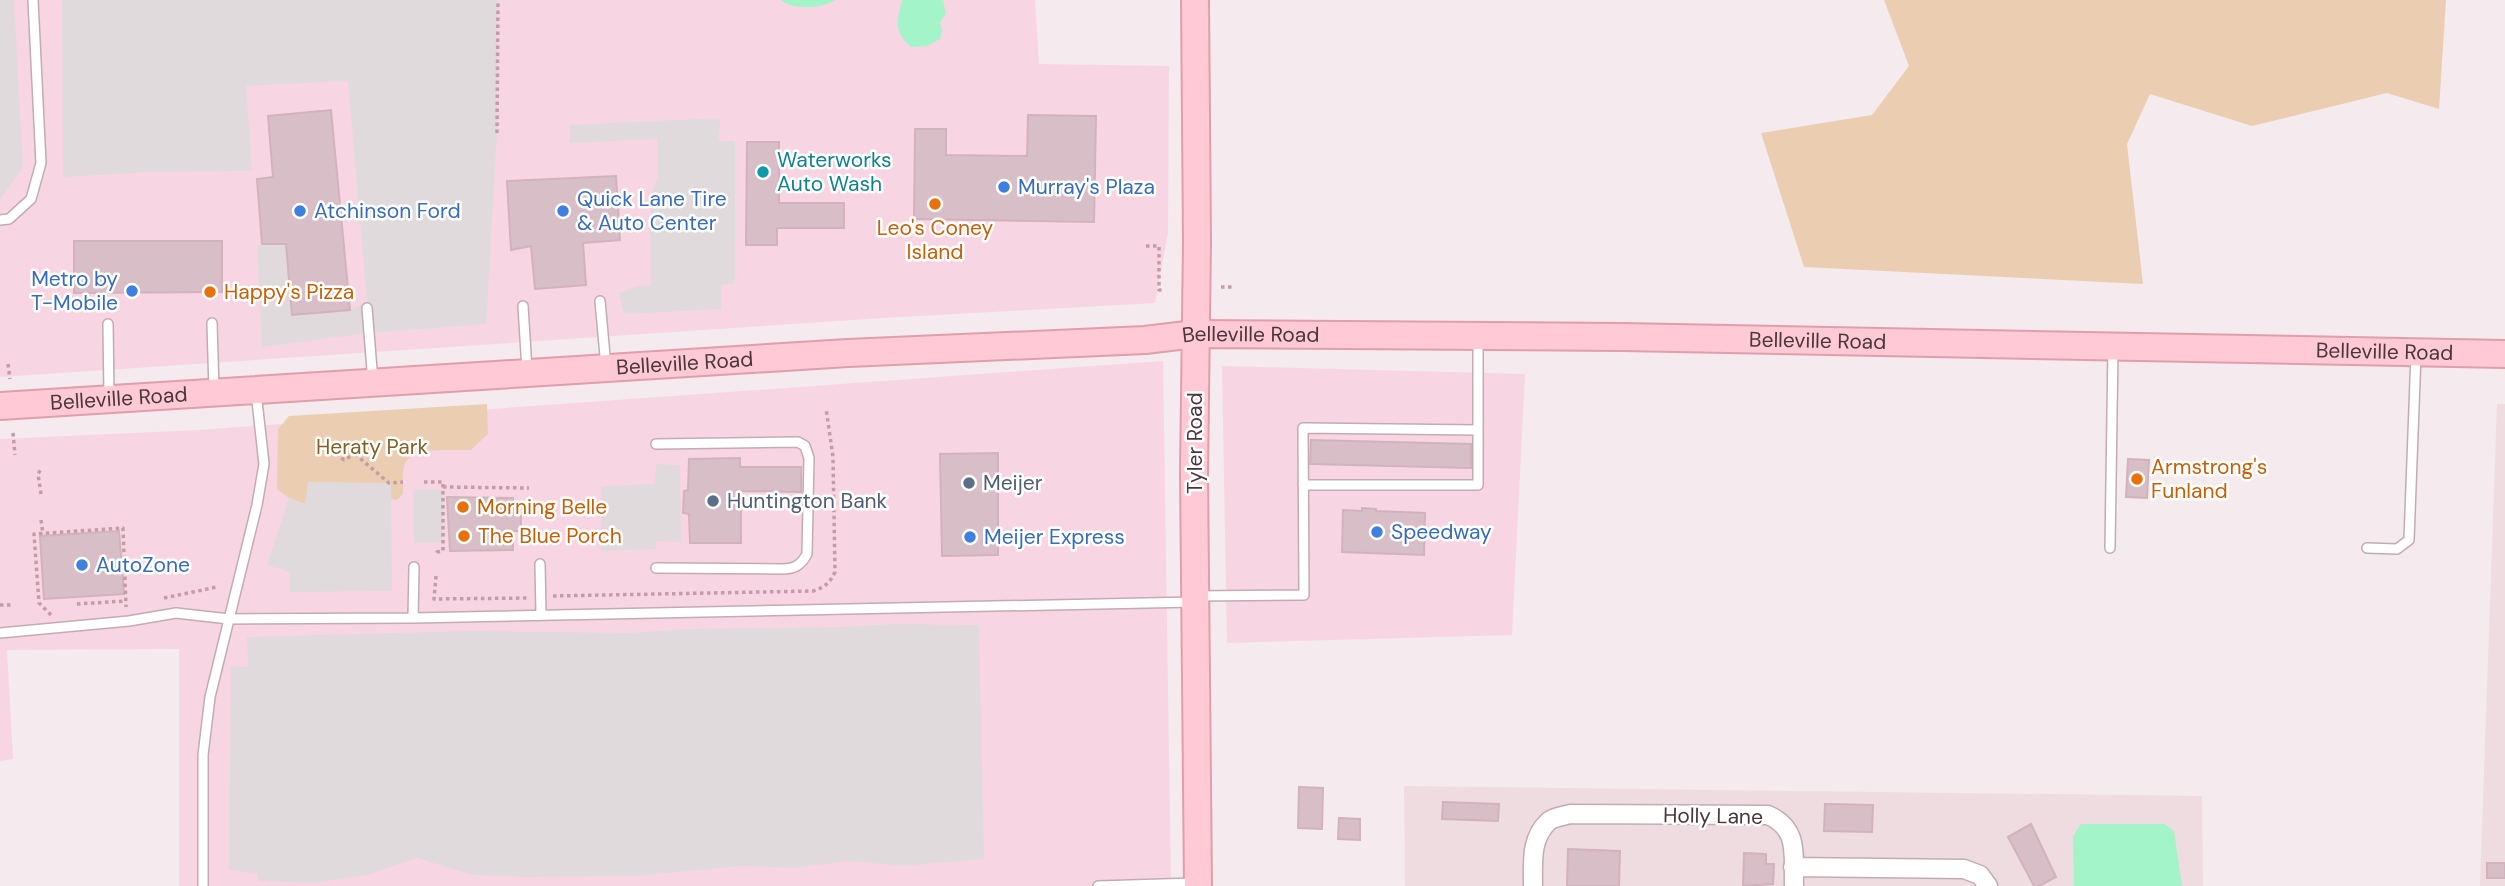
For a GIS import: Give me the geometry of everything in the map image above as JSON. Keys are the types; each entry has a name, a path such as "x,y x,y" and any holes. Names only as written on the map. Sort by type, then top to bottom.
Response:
{"main road":[{"name":"Tyler Road","path":"1195,0 1198,885"},
{"name":"Belleville Road","path":"0,406 943,348 1145,340 1195,334 1478,336 2505,354"}],"street":[{"name":"Holly Lane","path":"1533,886 1535,841 1550,820 1570,814 1768,815 1780,820 1790,832 1794,886"},
{"path":"1793,867 1964,869 1980,875 1988,886"}],"lane":[{"path":"0,220 9,219 31,199 41,163 33,0"},
{"path":"600,301 606,369"},
{"path":"523,306 527,373"},
{"path":"367,308 373,383"},
{"path":"212,323 214,393"},
{"path":"108,324 110,400"},
{"path":"1303,485 1478,485 1478,336"},
{"path":"2110,548 2113,346"},
{"path":"2367,548 2397,549 2409,540 2416,352"},
{"path":"203,886 203,755 210,697 257,505 264,464 256,390"},
{"path":"0,633 129,621 176,613 229,619 413,618 1304,595 1303,428 1478,430"},
{"path":"656,444 798,442 805,446 809,458 807,554 799,565 793,569 656,568"},
{"path":"540,564 541,615"},
{"path":"413,618 414,567"},
{"path":"1098,886 1198,885"}],"path":[{"path":"497,133 498,0"},
{"path":"1146,246 1159,246 1159,290 1163,290"},
{"path":"1221,287 1234,287"},
{"path":"8,364 10,379"},
{"path":"13,433 15,455"},
{"path":"335,446 337,454 344,460 355,454 359,444"},
{"path":"355,454 389,483 403,482"},
{"path":"41,469 38,474 41,494"},
{"path":"424,482 443,482 443,551 437,552 437,555"},
{"path":"443,487 529,488"},
{"path":"41,520 43,534"},
{"path":"55,617 48,615 39,603 34,534 123,528 127,610"},
{"path":"434,599 436,576"},
{"path":"164,598 217,587"},
{"path":"77,604 125,601"},
{"path":"0,605 13,605"}],"shaded area":[{"path":"0,0 1035,0 1039,64 1169,66 1168,233 1155,303 883,318 0,377"},
{"path":"0,0 14,0 23,167 0,200"},
{"path":"62,0 498,0 497,133 486,324 369,333 262,347 257,245 286,244 292,315 349,310 367,303 348,81 246,86 252,171 147,172 63,177"},
{"path":"781,0 835,0 807,7"},
{"path":"902,0 943,0 946,14 940,22 940,39 927,46 911,47 905,41 898,25"},
{"path":"720,118 719,141 735,141 735,283 721,285 721,309 624,314 619,293 638,286 651,285 650,232 652,193 658,177 657,139 570,143 570,125"},
{"path":"1163,361 1171,886 179,886 179,649 7,650 13,759 0,761 0,439 198,430"},
{"path":"1222,366 1525,374 1512,635 1227,643"},
{"path":"2497,404 2505,404 2505,886 2480,886"},
{"path":"656,464 680,465 681,542 656,541 656,549 601,551 601,486 655,484"},
{"path":"308,482 391,483 392,591 290,592 289,572 267,565 289,498 305,504"},
{"path":"413,489 443,490 443,542 414,543"},
{"path":"895,624 979,625 984,859 902,866 849,861 793,868 742,866 636,876 526,877 473,875 417,858 367,875 314,883 258,881 257,873 229,870 231,666 248,667 247,637 469,631 633,633 685,629"},
{"path":"1404,786 2202,796 2203,886 1405,886"},
{"path":"2081,824 2165,824 2174,831 2182,886 2074,886 2073,836"}],"green space":[{"path":"1884,0 2446,0 2439,109 2387,93 2252,126 2150,94 2127,144 2143,284 1804,267 1761,133 1872,115 1909,66"},
{"name":"Heraty Park","path":"487,404 488,434 471,450 423,452 408,459 403,469 403,494 397,500 391,499 391,483 305,504 289,498 277,489 278,429 289,416"}],"building":[{"name":"Atchinson Ford","path":"331,110 350,310 292,315 286,244 262,244 257,179 273,177 268,116"},
{"name":"Murray's Plaza","path":"1028,115 1096,116 1094,222 914,219 915,129 946,129 946,155 1027,156"},
{"name":"Waterworks Auto Wash","path":"747,142 779,142 779,203 844,203 844,228 777,228 777,245 746,245"},
{"name":"Quick Lane Tire & Auto Center","path":"616,176 620,240 583,243 586,285 535,289 531,246 511,250 507,181"},
{"path":"74,241 222,241 222,292 74,293"},
{"path":"1311,440 1471,444 1471,468 1310,464"},
{"path":"998,453 998,555 942,556 940,454"},
{"name":"Huntington Bank","path":"740,458 740,467 801,467 801,492 741,491 741,543 690,543 689,514 683,513 684,491 688,490 689,459"},
{"name":"Armstrong's Funland","path":"2128,459 2149,460 2147,498 2126,497"},
{"path":"447,497 513,498 513,508 521,508 521,531 513,531 513,550 450,551"},
{"path":"1362,508 1425,513 1424,555 1342,552 1343,510 1362,511"},
{"name":"AutoZone","path":"119,531 124,594 44,599 40,536"},
{"path":"1299,787 1323,788 1322,829 1298,828"},
{"path":"1443,802 1499,804 1498,821 1442,819"},
{"path":"1825,804 1873,805 1872,832 1824,831"},
{"path":"1339,818 1360,819 1360,840 1338,839"},
{"path":"2031,824 2056,877 2039,886 2034,886 2008,837"},
{"path":"1568,849 1620,851 1619,886 1567,886"},
{"path":"1744,853 1766,854 1766,864 1774,864 1773,884 1743,886"},
{"path":"2487,863 2505,863 2505,878 2487,878"}],"place":[{"name":"Waterworks Auto Wash","path":"763,172"},
{"name":"Murray's Plaza","path":"1004,187"},
{"name":"Leo's Coney Island","path":"935,204"},
{"name":"Atchinson Ford","path":"300,211"},
{"name":"Quick Lane Tire & Auto Center","path":"563,211"},
{"name":"Metro by T-Mobile","path":"132,291"},
{"name":"Happy's Pizza","path":"210,292"},
{"name":"Armstrong's Funland","path":"2137,479"},
{"name":"Meijer","path":"969,483"},
{"name":"Huntington Bank","path":"713,501"},
{"name":"Morning Belle","path":"463,507"},
{"name":"Speedway","path":"1377,532"},
{"name":"The Blue Porch","path":"464,536"},
{"name":"Meijer Express","path":"970,537"},
{"name":"AutoZone","path":"82,565"}]}
